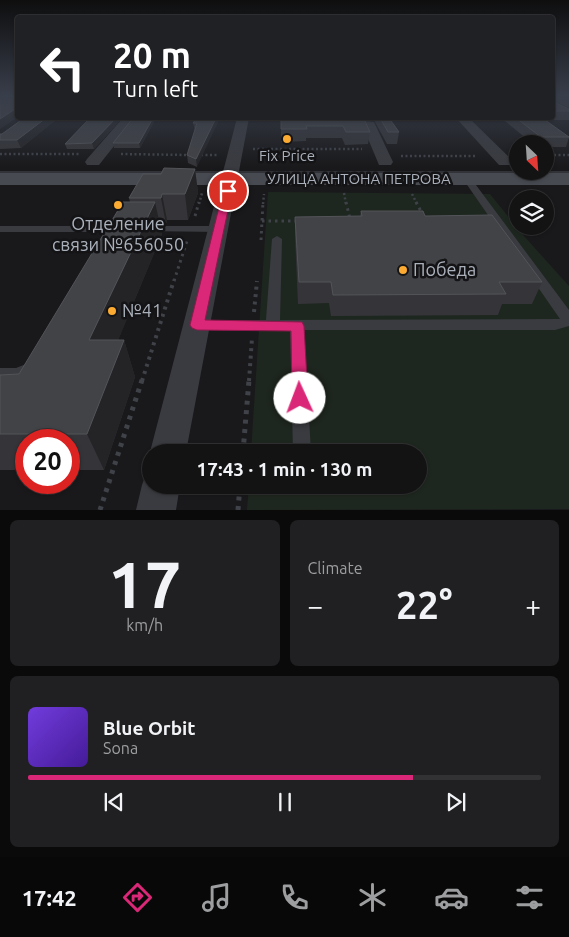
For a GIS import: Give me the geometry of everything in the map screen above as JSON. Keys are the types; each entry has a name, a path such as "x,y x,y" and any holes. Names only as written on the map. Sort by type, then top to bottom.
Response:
{"main road":[{"name":"УЛИЦА АНТОНА ПЕТРОВА","path":"0,179 231,170 382,155 507,160"},
{"name":"УЛИЦА АНТОНА ПЕТРОВА","path":"0,162 93,162 231,170 467,179 569,179"},
{"path":"554,162 569,162"}],"street":[{"path":"93,162 128,120"},
{"path":"170,444 243,120"},
{"path":"349,120 369,125 382,155"},
{"path":"464,120 507,160"},
{"path":"156,510 159,494"}],"lane":[{"path":"197,325 555,325 565,322 566,317 467,179"},
{"path":"0,230 219,229"},
{"path":"104,246 114,230"},
{"path":"273,325 277,239"},
{"path":"298,326 302,444"},
{"path":"0,374 17,374 28,371 37,363 42,355"}],"path":[{"path":"251,149 507,160"},
{"path":"554,155 569,155"},
{"path":"100,510 203,190"},
{"path":"341,222 351,222 343,191"},
{"path":"411,191 427,222"},
{"path":"262,221 302,221"},
{"path":"238,510 239,494"}],"shaded area":[{"path":"268,192 490,194 509,217 509,235 523,235 569,286 569,509 247,510 248,494 427,494 427,444 252,444"}],"building":[{"path":"21,120 43,120 17,140 0,140 0,134"},
{"path":"88,120 114,120 92,143 65,144"},
{"path":"131,120 152,120 139,143 113,143"},
{"path":"195,120 215,120 196,159 187,155 197,123 193,123"},
{"path":"281,120 364,120 370,132 346,132 343,126 306,126 307,129 281,129"},
{"path":"381,120 390,120 399,132 388,132"},
{"path":"519,120 545,120 569,137 538,135"},
{"path":"164,168 195,169 185,194 162,194 161,198 129,198 143,174 161,174"},
{"path":"123,202 155,202 89,340 124,340 87,434 80,434 80,429 15,429 15,434 0,434 0,375 19,374"},
{"name":"Победа","path":"361,211 423,211 425,216 492,215 542,282 499,282 506,294 333,295 331,282 299,282 295,217 362,216"}],"tram line":[{"path":"0,172 569,172"}],"place":[{"name":"Fix Price","path":"287,139"},
{"name":"Отделение связи №656050","path":"118,205"},
{"name":"Победа","path":"403,270"},
{"name":"№41","path":"112,311"}],"route":[{"path":"228,191 197,325 298,326 300,398"}]}
